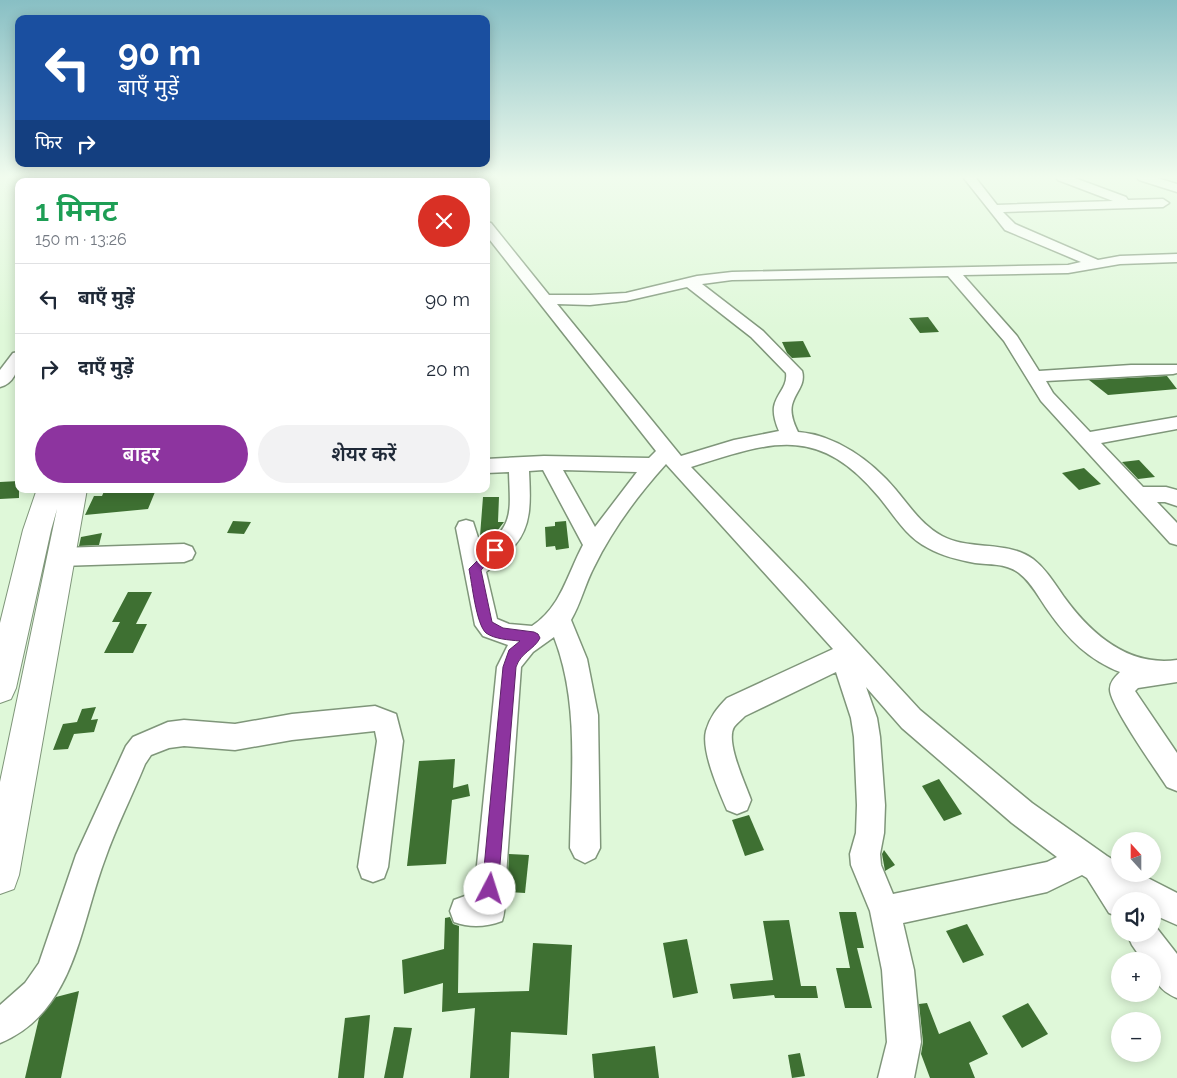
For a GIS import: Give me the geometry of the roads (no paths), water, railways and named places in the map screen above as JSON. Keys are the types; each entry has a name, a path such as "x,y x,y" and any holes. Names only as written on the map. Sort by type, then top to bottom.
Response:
{"highway":[{"path":"0,688 37,530 49,493"},
{"path":"0,875 73,493"}],"street":[{"path":"1011,227 1097,264"},
{"path":"490,231 545,299 666,460 847,655 918,725 1022,813 1089,863 1177,910"},
{"path":"545,299 590,300 626,297 710,278 732,276 1068,269 1120,260 1170,258 1177,268"},
{"path":"952,272 1011,339 1052,404 1140,495 1177,537"},
{"path":"690,282 750,328 794,371 796,377 794,386 783,404 783,414 790,437"},
{"path":"0,382 15,362"},
{"path":"1033,376 1173,370"},
{"path":"1087,439 1177,423"},
{"path":"490,466 666,460 753,442 790,437 824,443 851,458 872,476 893,498 915,527 931,540 977,554 1017,559 1029,568 1078,630 1099,652 1121,663 1169,673"},
{"path":"465,911 491,910 490,889 509,667 514,654 559,618 572,597 584,565 606,528 666,460"},
{"path":"549,463 595,547"},
{"path":"475,569 512,534 516,525 519,465"},
{"path":"1140,495 1166,494 1177,498"},
{"path":"466,528 487,625 492,630 503,634 534,638"},
{"path":"60,557 184,553"},
{"path":"559,618 575,659 586,715 585,848"},
{"path":"737,800 720,751 718,732 724,719 736,707 847,655"},
{"path":"847,655 867,736 871,805 870,833 865,854 866,865 885,910 898,970 904,1042 896,1078"},
{"path":"1169,673 1131,678 1122,686 1123,694 1177,777"},
{"path":"0,1026 40,994 47,984 90,855 114,805 132,760 142,746 155,739 184,732 235,737 272,730 375,718 387,723 390,741 373,868"},
{"path":"1089,863 1112,892"},
{"path":"885,910 1047,877 1068,868 1089,863"},
{"path":"1149,942 1177,982"}]}
